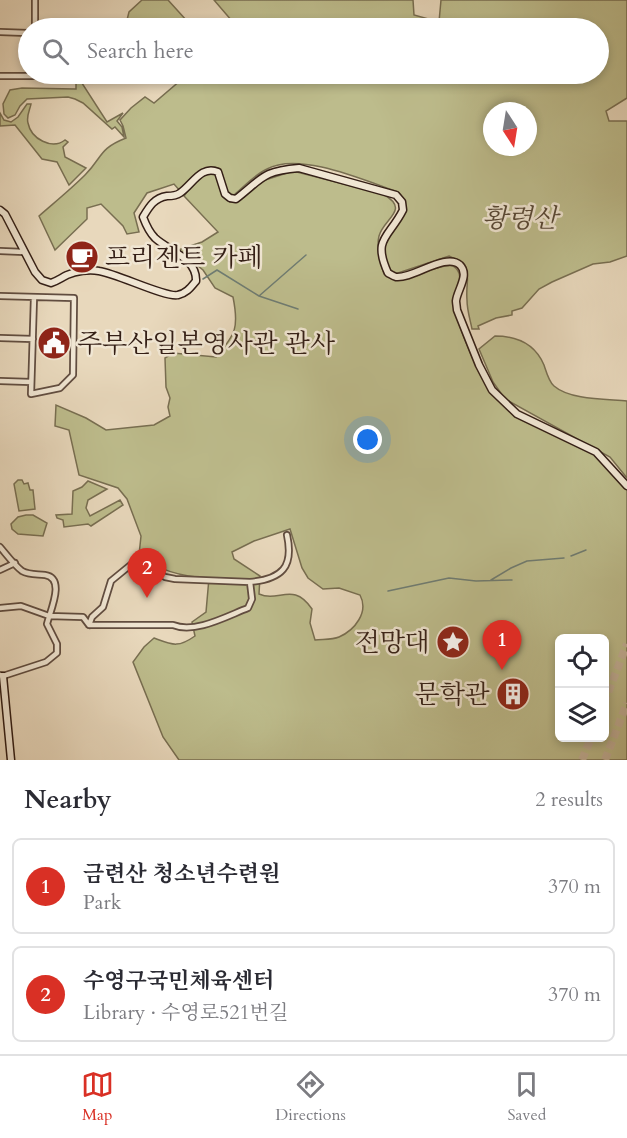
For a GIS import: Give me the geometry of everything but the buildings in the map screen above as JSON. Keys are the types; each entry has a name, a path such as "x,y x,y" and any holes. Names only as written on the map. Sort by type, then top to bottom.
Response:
{"street":[{"path":"35,0 35,18"},
{"path":"0,32 18,33"},
{"path":"0,76 18,75"},
{"path":"0,210 5,214 42,280 57,282 68,274 84,270 98,270 128,278 170,296 180,295 189,290 196,280 194,269 187,260 155,238 143,217 154,201 178,195 203,171 211,169 218,172 225,194 236,199 263,176 299,168 396,195 402,202 403,210 384,237 380,248 382,261 388,273 396,277 408,275 446,262 461,266 464,277 456,301 457,310 479,365 492,390 517,414 596,452 627,486"},
{"path":"0,251 25,252"},
{"path":"0,296 74,298 73,375 60,388 30,394 34,297"},
{"path":"0,338 33,339"},
{"path":"0,381 31,382"},
{"path":"89,625 103,606 111,581 133,563 143,562 165,577 175,579 250,582 276,577 285,567 291,551 287,535"},
{"path":"0,547 21,571 50,576 56,588 47,624 57,644 57,653 46,662 1,676 11,760"},
{"path":"0,570 15,563"},
{"path":"89,625 174,624 182,628 198,627 248,608 252,599 250,582"},
{"path":"0,608 21,606 49,616 83,617 89,625"}],"green space":[{"path":"142,0 168,0 184,18 128,18 129,12"},
{"name":"황령산","path":"214,0 413,0 414,15 425,18 229,18"},
{"name":"황령산","path":"441,0 627,0 627,98 606,111 609,121 627,121 627,256 610,262 593,264 552,282 539,289 522,308 512,311 512,315 496,318 478,326 479,329 472,329 467,304 466,269 457,260 449,256 395,274 385,262 383,251 386,241 404,212 404,202 398,192 351,175 314,165 296,163 281,164 262,171 234,195 228,194 218,168 212,167 201,170 180,191 174,184 147,193 134,213 139,232 127,234 123,226 101,204 87,208 87,219 55,250 39,216 91,169 105,150 126,138 120,120 145,97 154,103 176,84 609,84 609,18 439,18"},
{"path":"76,84 83,84 107,122 123,113 117,121 122,127 124,137 115,127 112,129 83,103 68,97 27,99 15,115 8,118 4,114 3,104 10,90 22,88 76,89"},
{"path":"27,104 31,104 28,120 33,134 48,143 60,143 65,140 68,142 63,147 65,157 86,168 69,185 57,162 42,159 15,125 0,126 0,113 4,120 11,122 18,117"},
{"name":"황령산","path":"293,171 383,194 391,200 395,205 395,210 378,241 384,274 396,280 435,268 453,266 460,279 454,299 458,321 477,368 496,397 521,417 593,453 627,490 627,760 179,760 163,737 133,662 154,638 180,644 195,636 192,622 206,612 209,578 172,572 139,555 141,536 127,499 118,488 79,475 69,430 55,426 56,405 106,430 154,425 170,416 165,358 173,353 216,357 232,336 236,323 233,297 215,288 203,270 178,250 202,242 218,232 184,196 196,181 213,173 230,202 244,197 259,182","holes":["290,529 302,568 308,578 323,589 339,588 360,595 362,614 345,634 330,639 315,640 310,623 312,609 305,601 292,594 273,596 259,594 260,576 234,559 232,552 254,541"]},
{"path":"495,336 517,340 536,352 552,384 561,391 589,398 627,401 627,478 610,457 505,399 493,382 479,349"},
{"path":"22,480 24,484 28,483 30,490 33,490 35,509 19,511 14,484"},
{"path":"88,481 107,489 88,500 86,508 90,516 120,500 123,505 91,526 88,524 64,527 63,520 57,518 56,515 72,514 73,491"},
{"path":"33,515 47,523 43,536 18,534 12,529 11,524 18,517"}],"waterway":[{"path":"259,296 306,255"},
{"path":"203,279 217,270 259,296 298,309"},
{"path":"571,556 586,550"},
{"path":"491,580 527,561 564,558"},
{"path":"388,591 449,578 476,581 512,580"}],"tunnel":[{"path":"609,690 627,644"},
{"path":"605,760 627,703"},
{"path":"582,760 589,742"}],"place":[{"name":"프리젠트 카페","path":"82,257"},
{"name":"주부산일본영사관 관사","path":"54,343"},
{"name":"수영구국민체육센터","path":"147,598"},
{"name":"전망대","path":"453,642"},
{"name":"금련산 청소년수련원","path":"502,670"},
{"name":"문학관","path":"513,694"}]}
